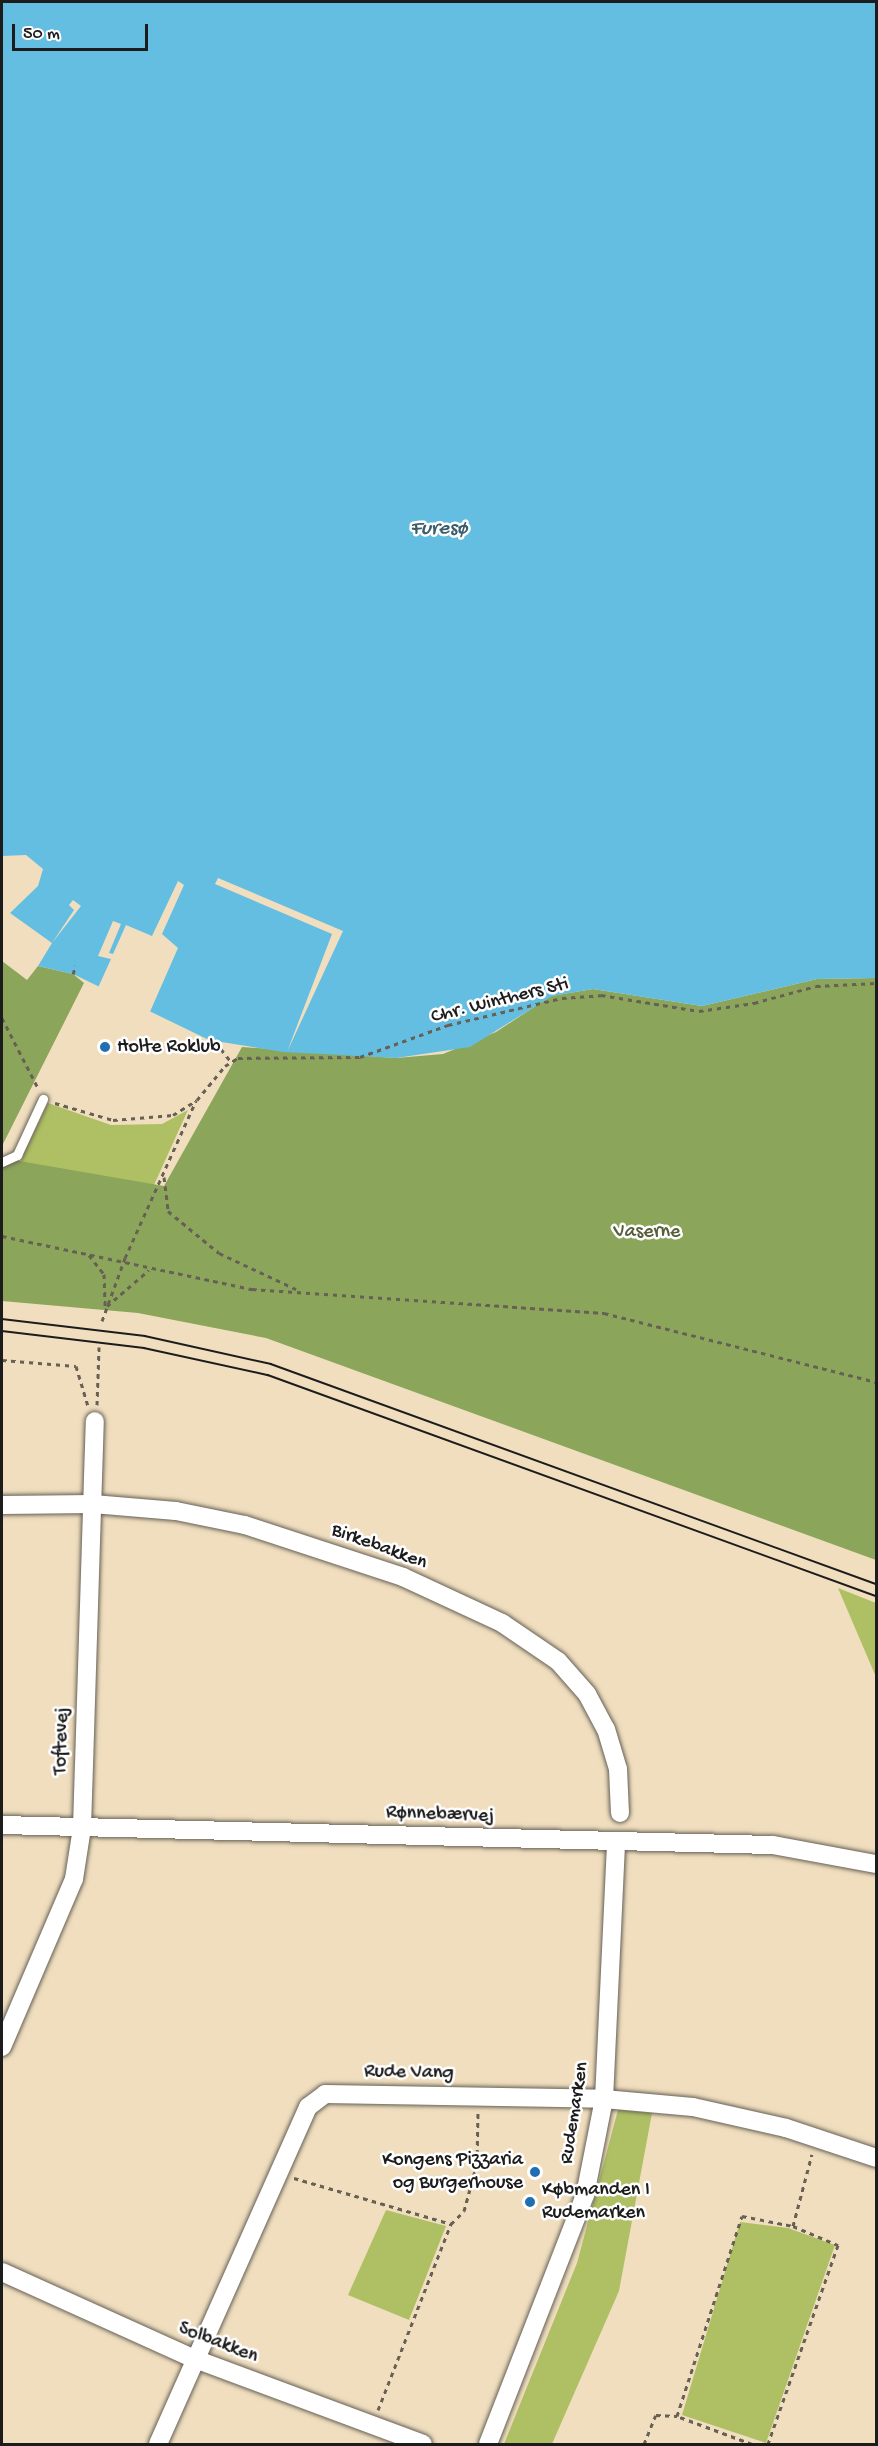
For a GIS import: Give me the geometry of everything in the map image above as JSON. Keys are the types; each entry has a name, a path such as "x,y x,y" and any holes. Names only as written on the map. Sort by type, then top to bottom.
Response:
{"street":[{"name":"Toftevej","path":"2,2047 75,1879 82,1828 96,1417"},
{"name":"Birkebakken","path":"2,1505 93,1504 176,1510 245,1525 403,1577 502,1623 558,1661 587,1695 606,1729 618,1769 620,1813"},
{"name":"Rønnebærvej","path":"2,1825 794,1847 876,1863"},
{"name":"Rudemarken","path":"488,2445 564,2259 585,2195 604,2099 616,1843"},
{"name":"Rude Vang","path":"158,2445 308,2107 325,2094 604,2099 693,2107 816,2138 876,2158"},
{"name":"Solbakken","path":"2,2272 195,2359 423,2445"}],"lane":[{"path":"2,1162 17,1155 43,1099"}],"path":[{"path":"73,974 76,965"},
{"name":"Chr. Winthers Sti","path":"231,1062 238,1058 360,1057 448,1025 562,998 601,995 699,1011 754,1003 816,986 876,983"},
{"path":"2,1018 43,1099 113,1120 147,1120 173,1115 197,1100 231,1062 220,1049 191,1048"},
{"path":"102,1322 105,1307 197,1100"},
{"path":"164,1175 168,1211 219,1253 298,1289"},
{"path":"2,1236 149,1270 252,1289 298,1289 604,1313 876,1382"},
{"path":"89,1255 104,1274 105,1307"},
{"path":"105,1307 149,1270"},
{"path":"96,1417 99,1347"},
{"path":"2,1360 76,1366 96,1417"},
{"path":"372,2425 451,2224 464,2211 477,2163 479,2097"},
{"path":"793,2226 816,2138"},
{"path":"279,2171 312,2186 451,2224"},
{"path":"677,2416 742,2216 793,2226 837,2245 768,2445"},
{"path":"644,2445 656,2415 677,2416 752,2445"}],"green space":[{"path":"2,961 27,980 38,966 73,974 84,983 2,1146"},
{"name":"Vaserne","path":"876,978 876,1560 266,1338 138,1313 2,1301 2,1158 164,1186 242,1047 396,1058 443,1054 496,1032 551,996 593,989 702,1006 817,979"},
{"path":"48,1103 111,1125 162,1124 188,1110 154,1185 20,1162"},
{"path":"838,1588 876,1603 876,1677"},
{"path":"618,2110 652,2113 619,2291 552,2444 504,2444 577,2263"},
{"path":"386,2210 446,2226 409,2320 348,2295"},
{"path":"740,2222 788,2228 835,2245 766,2443 682,2415"}],"water":[{"name":"Furesø","path":"2,2 876,2 876,978 817,979 702,1006 593,989 552,996 470,1047 396,1058 283,1052 209,1040 73,974 38,966 52,943 10,913 38,886 43,869 26,855 2,856"}],"pier":[{"path":"218,878 343,931 287,1052 332,934 215,884"},
{"path":"178,881 184,885 162,934 178,948 149,1014 97,990 111,959 98,956 113,921 121,924 109,953 113,954 126,925 152,936"},
{"path":"73,900 81,906 52,943 74,910 69,905"}],"tram line":[{"path":"2,1319 145,1336 271,1364 876,1584"},
{"path":"2,1331 144,1348 268,1375 876,1596"}],"place":[{"name":"Holte Roklub","path":"105,1047"},
{"name":"Kongens Pizzaria og Burgerhouse","path":"535,2172"},
{"name":"Købmanden I Rudemarken","path":"530,2202"}]}
